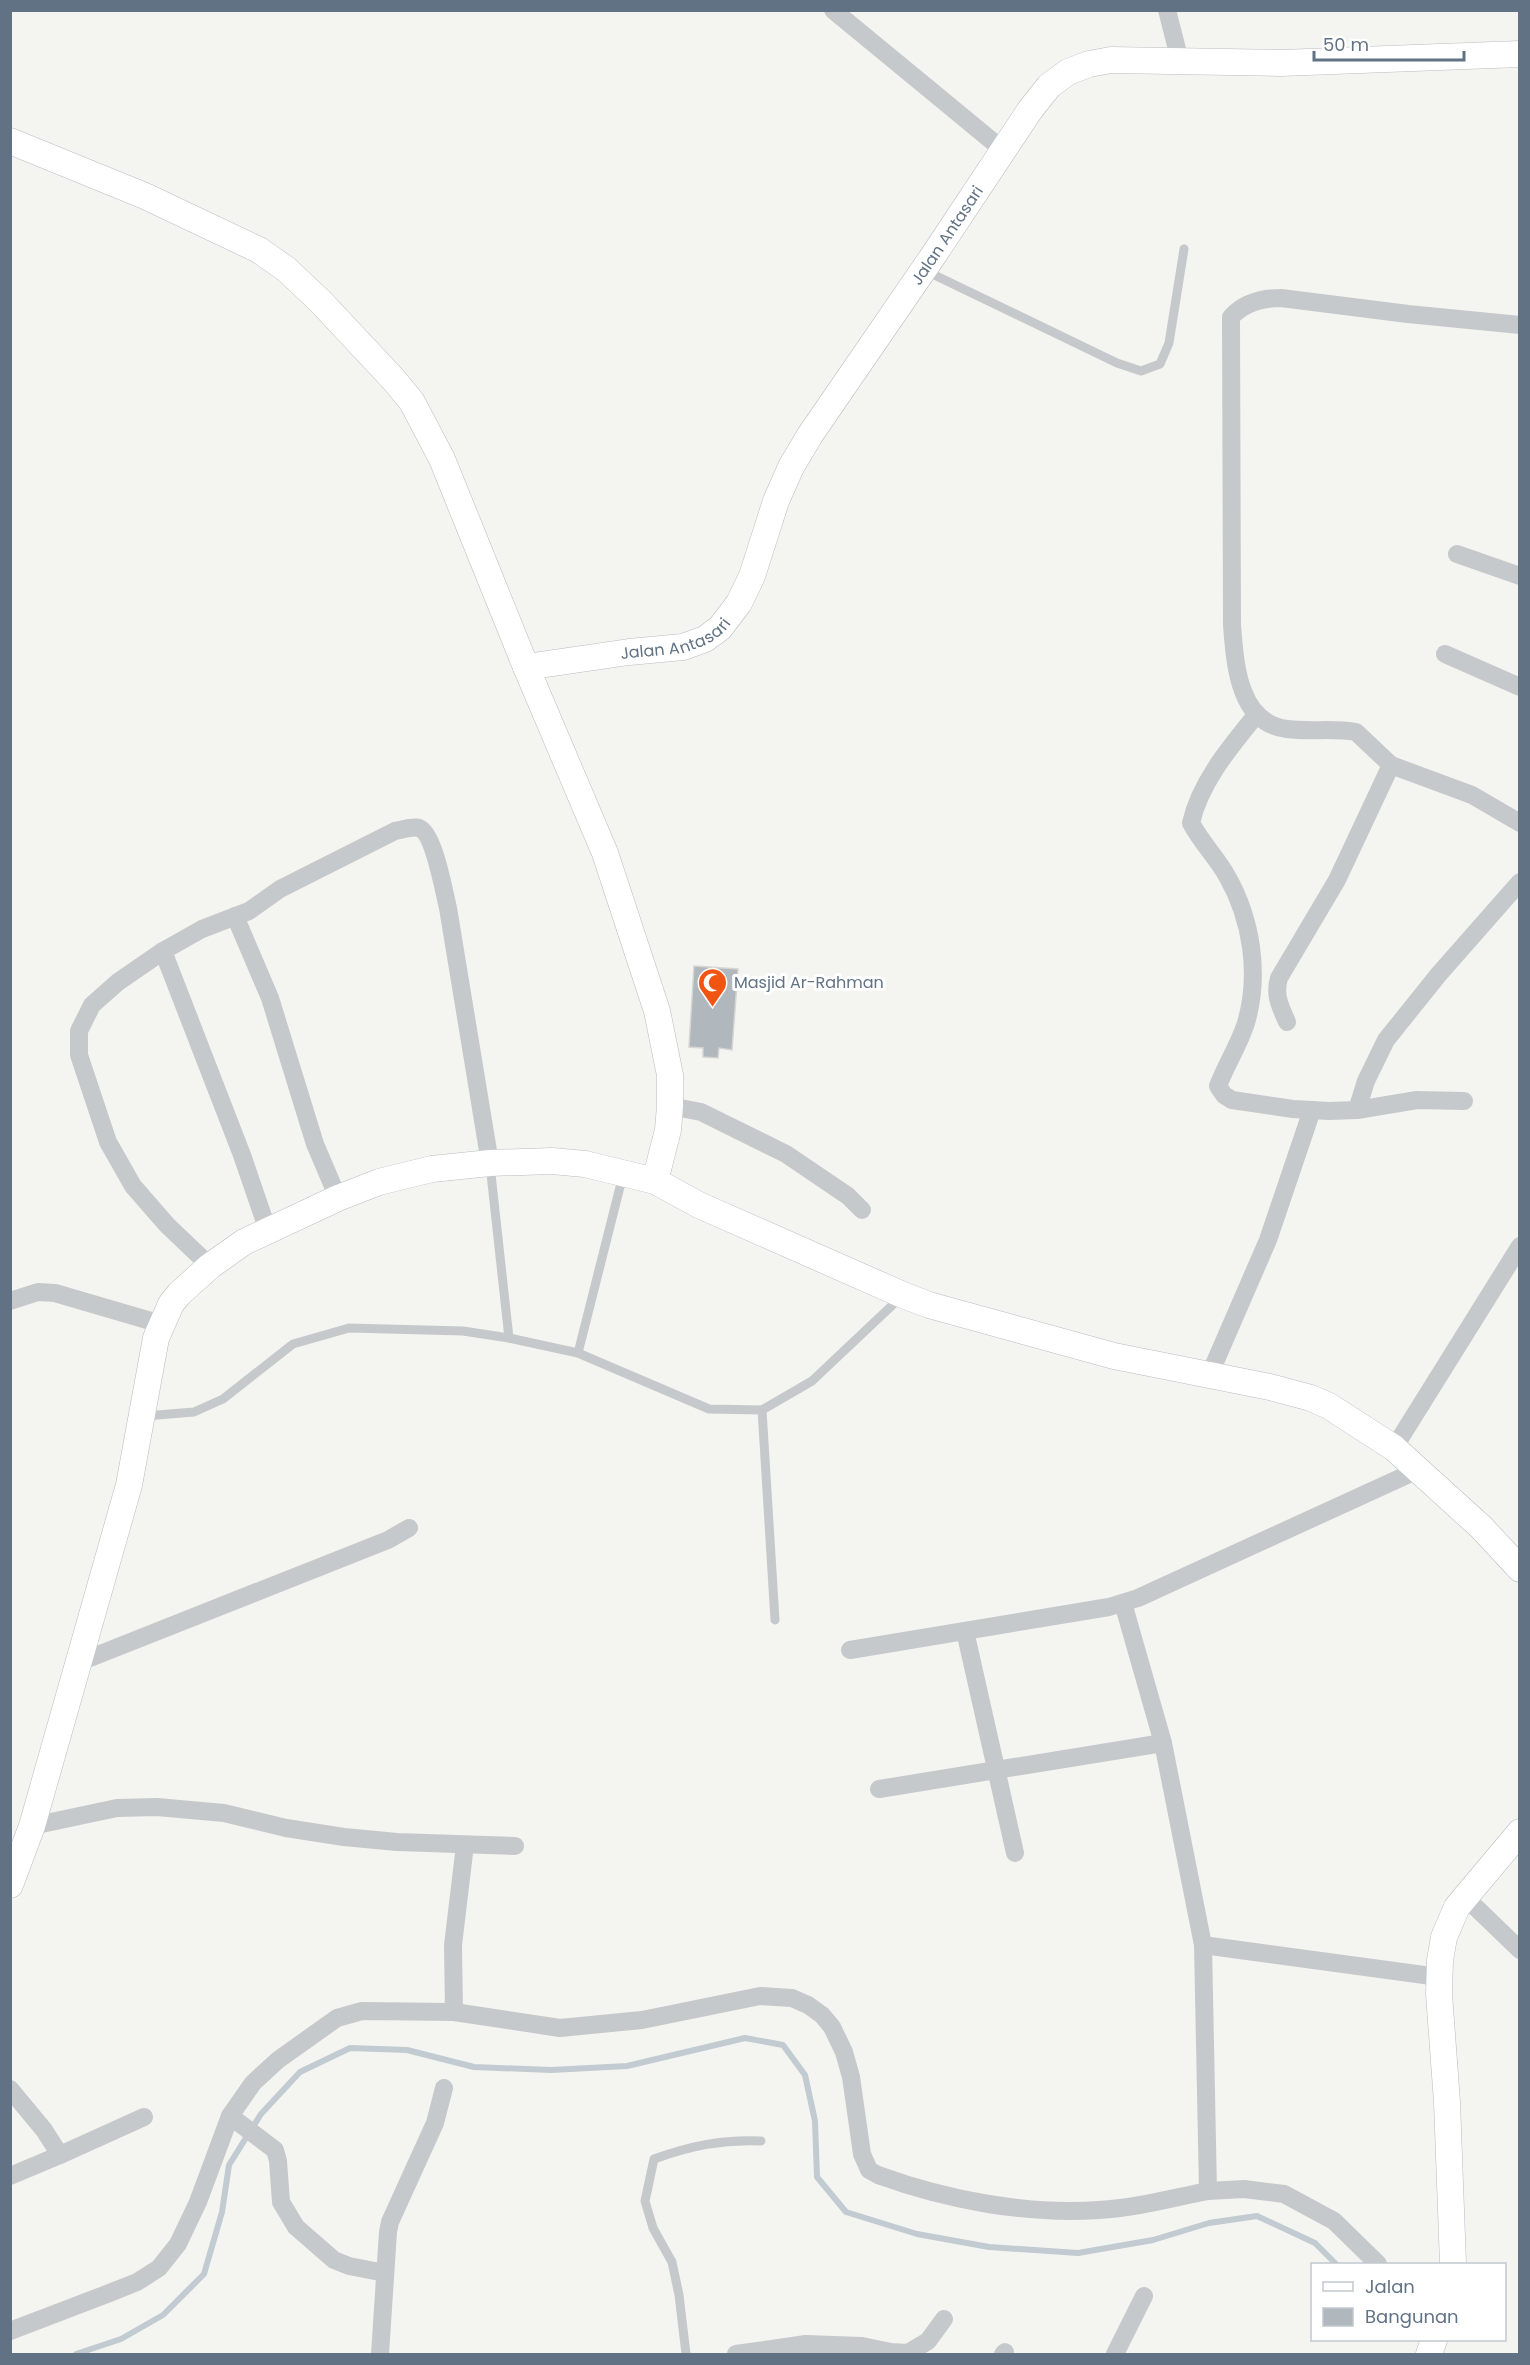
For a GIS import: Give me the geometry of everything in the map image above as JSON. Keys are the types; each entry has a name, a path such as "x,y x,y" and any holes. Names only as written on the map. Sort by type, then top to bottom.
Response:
{"street":[{"path":"833,10 1003,150"},
{"path":"1167,10 1180,61"},
{"name":"Jalan Antasari","path":"526,667 629,652 683,647 705,639 720,628 739,603 752,576 776,501 791,467 810,435 924,270 1030,110 1049,86 1068,72 1089,64 1111,60 1281,63 1520,54"},
{"path":"10,141 145,196 241,240 286,269 320,301 412,402 427,427 605,853 640,957 665,1043 670,1076 668,1130 655,1181"},
{"path":"1520,325 1281,298 1268,298 1256,302 1238,309 1231,317 1232,625 1235,664 1241,686 1253,710 1268,724 1287,729 1356,732 1391,765 1472,795 1520,823"},
{"path":"1457,554 1520,576"},
{"path":"1445,654 1520,687"},
{"path":"1257,714 1236,740 1199,796 1191,823 1199,839 1226,874 1243,907 1252,950 1252,995 1245,1025 1218,1086 1224,1095 1232,1100 1293,1109 1357,1110 1417,1100 1464,1101"},
{"path":"1287,1022 1277,1001 1276,989 1279,978 1337,880 1391,765"},
{"path":"210,1266 167,1225 133,1186 108,1142 79,1056 79,1031 92,1005 118,982 163,951 202,929 249,911 289,884 395,831 419,828 429,839 435,858 448,908 490,1163"},
{"path":"1357,1110 1366,1081 1386,1040 1439,974 1520,882"},
{"path":"235,916 270,998 315,1144 338,1198"},
{"path":"163,951 231,1125 268,1231"},
{"path":"670,1106 701,1112 786,1154 848,1196 862,1210"},
{"path":"1209,1376 1268,1240 1312,1110"},
{"path":"10,1885 32,1826 81,1662 129,1485 156,1338 171,1304 210,1266 244,1242 338,1198 379,1182 432,1169 490,1163 552,1161 585,1164 624,1172 655,1181 699,1204 903,1295 999,1325 1114,1356 1270,1387 1311,1398 1329,1406 1394,1448 1420,1469 1481,1527 1520,1569"},
{"path":"1394,1448 1517,1255"},
{"path":"10,1301 38,1292 55,1293 161,1324"},
{"path":"850,1650 1123,1603 1420,1469"},
{"path":"81,1662 388,1540 409,1528"},
{"path":"1123,1603 1163,1743 1203,1945 1208,2191"},
{"path":"964,1631 1015,1853"},
{"path":"879,1789 1163,1743"},
{"path":"32,1826 106,1810 157,1807 224,1813 286,1828 344,1837 515,1846"},
{"path":"1453,2263 1448,2113 1439,1977 1444,1937 1454,1914 1465,1897 1520,1832"},
{"path":"454,2012 453,1945 465,1845"},
{"path":"1465,1897 1520,1950"},
{"path":"1203,1945 1439,1977"},
{"path":"10,2331 137,2282 159,2268 178,2244 198,2202 231,2117 253,2083 264,2071 337,2018 362,2011 454,2012 560,2028 642,2020 736,2000 773,1995 792,1998 822,2015 832,2027 840,2043 851,2077 862,2154 869,2170 878,2175 951,2196 1044,2210 1101,2210 1208,2191 1244,2189 1284,2194 1335,2221 1376,2263"},
{"path":"380,2355 390,2222 435,2123 444,2088"},
{"path":"10,2089 44,2130 60,2155"},
{"path":"10,2176 144,2117"},
{"path":"231,2117 273,2148 278,2161 281,2202 296,2227 334,2260 349,2266 385,2273"},
{"path":"1115,2355 1144,2296"},
{"path":"736,2355 807,2344 862,2346 908,2353 928,2341 944,2319"}],"lane":[{"path":"924,270 1117,363 1141,371 1160,364 1169,343 1184,249"},
{"path":"490,1163 508,1338"},
{"path":"578,1353 624,1172"},
{"path":"143,1416 194,1412 223,1399 293,1344 349,1328 463,1331 508,1338 578,1353 709,1409 762,1410 812,1381 903,1295"},
{"path":"762,1410 775,1620"},
{"path":"686,2355 679,2295 672,2262 653,2228 645,2201 654,2159 716,2141 761,2141"}],"building":[{"name":"Masjid Ar-Rahman","path":"694,966 738,969 732,1050 719,1048 718,1058 703,1057 703,1048 689,1047"}],"waterway":[{"path":"76,2354 121,2339 163,2315 204,2274 222,2212 229,2165 261,2114 300,2072 350,2048 407,2050 474,2067 551,2070 627,2066 745,2038 783,2045 805,2075 815,2121 817,2177 846,2212 917,2234 989,2247 1078,2253 1153,2240 1209,2223 1257,2216 1315,2243 1335,2263"}],"place":[{"name":"Masjid Ar-Rahman","path":"713,1008"}]}
